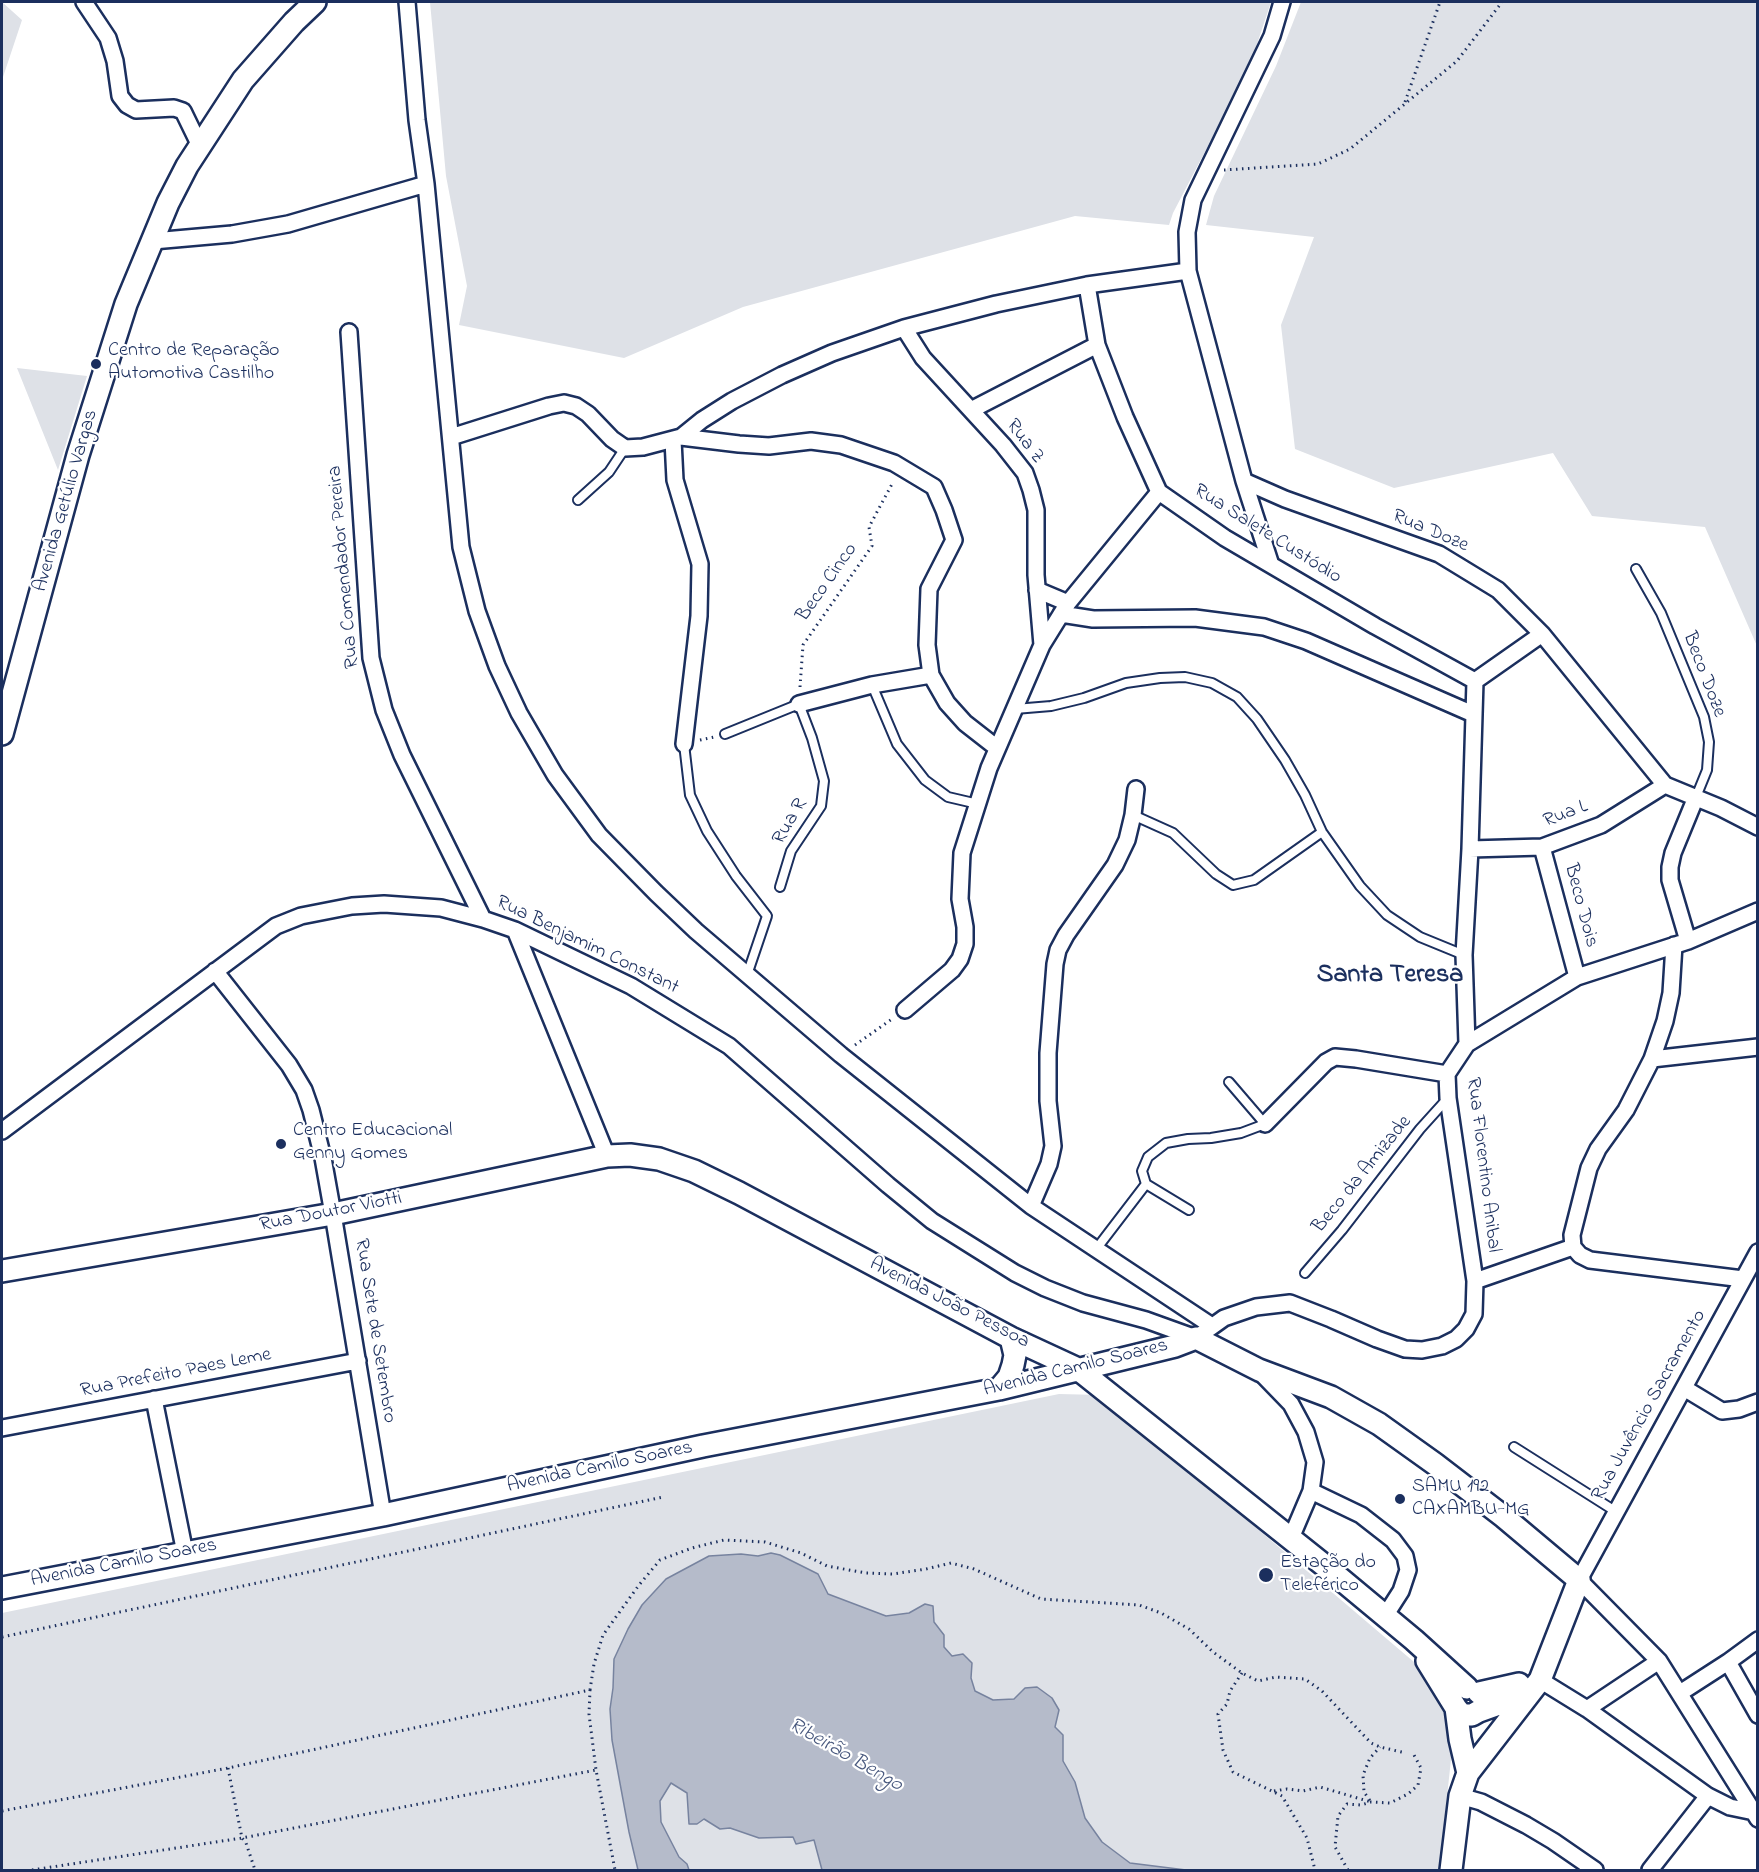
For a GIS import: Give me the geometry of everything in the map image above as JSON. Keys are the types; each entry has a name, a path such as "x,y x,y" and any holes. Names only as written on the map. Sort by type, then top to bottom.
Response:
{"street":[{"path":"84,2 108,38 115,61 120,96 127,105 136,110 174,108 183,111 200,146"},
{"name":"Avenida Getúlio Vargas","path":"2,734 78,455 126,304 168,203 187,166 243,80 294,22 315,2"},
{"path":"407,2 461,547 477,611 497,666 519,713 555,775 598,836 696,931 842,1054 1031,1206 1096,1248 1204,1332 1259,1371 1291,1404 1306,1432 1315,1462 1311,1491 1291,1538"},
{"path":"1271,565 1244,482 1188,271 1187,232 1193,200 1272,36 1282,2"},
{"path":"153,241 232,234 288,224 426,184"},
{"path":"684,744 699,616 700,564 675,480 677,439 732,401 782,375 832,353 904,328 996,304 1087,285 1188,271"},
{"path":"905,1010 952,970 960,959 965,944 965,927 960,899 962,853 997,748 1042,645 1064,609 1159,492 1125,417 1097,345 1087,285"},
{"name":"Rua Z","path":"904,328 923,358 1003,445 1025,473 1036,510 1035,558 1042,645"},
{"name":"Rua Comendador Pereira","path":"349,332 372,658 384,710 402,755 483,919"},
{"path":"971,410 1097,345"},
{"path":"451,437 564,403 576,406 588,414 612,439 625,448 644,447 677,439 769,446 811,441 841,445 894,463 934,487 954,540 929,589 927,645 931,675 947,703 965,723 997,748"},
{"name":"Rua Doze","path":"1244,482 1439,554 1498,590 1542,634 1665,784 1758,827"},
{"name":"Rua Salete Custódio","path":"1159,492 1225,538 1375,626 1475,681"},
{"path":"1037,590 1064,609 1093,619 1195,618 1264,627 1306,641 1473,714"},
{"path":"1542,634 1475,681 1464,956 1467,1044 1577,977 1681,943 1758,911"},
{"path":"799,704 872,685 931,675"},
{"name":"Rua L","path":"1470,849 1542,847 1601,825 1665,784"},
{"path":"1031,1206 1049,1164 1053,1146 1048,1101 1048,1053 1058,950 1115,865 1127,840 1136,789"},
{"path":"1696,797 1673,853 1670,867 1670,880 1681,943 1665,1021 1652,1059 1626,1110 1598,1149 1589,1168 1572,1235 1573,1247 1580,1256 1590,1260 1743,1279"},
{"name":"Beco Dois","path":"1542,847 1577,977"},
{"name":"Rua Benjamim Constant","path":"2,1131 276,926 301,916 331,909 384,904 441,908 515,930 631,986 729,1046 932,1221 1006,1268 1045,1288 1083,1303 1146,1320 1204,1332"},
{"path":"515,930 607,1156"},
{"name":"Rua Sete de Setembro","path":"215,971 289,1065 304,1090 311,1110 323,1158 333,1214 383,1515"},
{"name":"Rua Florentino Anibal","path":"1204,1332 1224,1318 1256,1307 1290,1303 1405,1349 1422,1350 1442,1346 1456,1339 1466,1329 1474,1314 1475,1281 1446,1074 1467,1044"},
{"path":"1652,1059 1758,1047"},
{"path":"1265,1124 1326,1062 1335,1057 1446,1074"},
{"name":"Rua Doutor Viotti","path":"2,1270 333,1214 607,1156 630,1155 659,1159"},
{"name":"Avenida João Pessoa","path":"659,1159 694,1171 730,1189 1011,1338 1078,1369 1291,1538 1414,1640 1468,1703 1493,1741"},
{"path":"1475,1281 1573,1247"},
{"name":"Rua Juvêncio Sacramento","path":"1579,1580 1758,1252"},
{"name":"Avenida Camilo Soares","path":"2,1588 383,1515 703,1446 999,1389 1175,1346 1204,1332"},
{"path":"999,1389 1009,1377 1013,1365 1015,1355 1011,1338"},
{"name":"Rua Prefeito Paes Leme","path":"2,1428 358,1361"},
{"path":"1259,1371 1331,1397 1379,1424 1504,1517 1579,1580 1659,1661 1756,1815"},
{"path":"1684,1388 1722,1411 1739,1409 1758,1402"},
{"path":"154,1399 185,1553"},
{"path":"1311,1491 1361,1515 1393,1540 1405,1556 1408,1570 1401,1591 1385,1616"},
{"path":"1451,1870 1460,1796 1468,1773 1534,1686 1579,1580"},
{"path":"1680,1694 1758,1640"},
{"path":"1587,1709 1659,1661"},
{"path":"1728,1662 1758,1715"},
{"path":"1468,1773 1460,1739 1468,1703 1534,1686 1587,1709 1708,1796 1730,1807 1756,1815"},
{"path":"1460,1796 1481,1802 1526,1825 1595,1870"},
{"path":"1650,1870 1708,1796"}],"lane":[{"path":"579,500 609,472 625,448"},
{"name":"Beco Doze","path":"1636,569 1661,613 1704,717 1709,742 1707,770 1696,797"},
{"path":"1015,709 1051,706 1084,698 1126,683 1160,678 1185,677 1212,683 1237,697 1257,719 1300,786 1322,832 1360,886 1387,915 1420,937 1464,956"},
{"path":"872,685 897,744 925,780 948,797 978,804"},
{"path":"725,734 799,704"},
{"name":"Rua R","path":"780,887 791,850 821,806 824,781 812,738 799,704"},
{"path":"684,744 690,795 713,840 736,876 767,916 747,975"},
{"path":"1133,815 1173,833 1216,874 1233,885 1254,880 1322,832"},
{"path":"1189,1210 1146,1184 1142,1171 1148,1157 1166,1143 1241,1133 1265,1124 1229,1082"},
{"name":"Beco da Amizade","path":"1305,1273 1342,1230 1420,1129 1448,1098"},
{"path":"1096,1248 1146,1184"},
{"path":"1514,1447 1616,1511"}],"path":[{"path":"1404,104 1440,2"},
{"path":"1207,171 1318,164 1350,149 1457,60 1502,2"},
{"name":"Beco Cinco","path":"799,704 803,645 872,546 869,527 892,484 888,469 872,455"},
{"path":"684,744 725,734"},
{"path":"842,1054 905,1010"},
{"path":"2,1637 663,1497"},
{"path":"615,1870 596,1770 589,1714 594,1664 603,1635 660,1560 692,1548 724,1540 765,1542 801,1553 827,1566 866,1573 893,1574 951,1563 974,1569 1041,1599 1139,1605 1161,1612 1189,1629 1213,1652 1242,1673 1258,1681 1276,1677 1305,1679 1322,1691 1371,1743 1406,1753"},
{"path":"1242,1673 1230,1691 1227,1704 1218,1714 1223,1750 1233,1772 1282,1796 1307,1838 1315,1870"},
{"path":"2,1811 228,1768 590,1689"},
{"path":"1371,1802 1364,1792 1363,1775 1370,1758 1380,1747"},
{"path":"1272,1791 1287,1789 1303,1791 1320,1787 1371,1802 1390,1803 1408,1794 1418,1785 1421,1768 1414,1755"},
{"path":"228,1768 242,1838 246,1843 255,1870"},
{"path":"32,1870 242,1838 596,1770"},
{"path":"1348,1870 1335,1847 1338,1816 1347,1804 1361,1805 1371,1802"}],"shaded area":[{"path":"2,2 22,20 2,80"},
{"path":"430,2 1271,2 1250,65 1173,213 1169,225 1075,216 743,307 624,358 459,325 467,286 446,176"},
{"path":"1301,2 1757,2 1757,646 1705,527 1592,516 1553,453 1394,488 1295,449 1281,325 1314,237 1206,225 1214,196 1276,66"},
{"path":"17,368 87,376 58,470"},
{"path":"1059,1394 1100,1395 1434,1679 1454,1732 1439,1870 2,1870 2,1613"}],"water":[{"name":"Ribeirão Bengo","path":"771,1553 780,1555 818,1574 828,1594 886,1616 909,1613 925,1604 933,1606 934,1622 944,1635 944,1647 952,1656 963,1654 972,1663 971,1678 975,1691 993,1700 1014,1699 1025,1688 1037,1687 1052,1698 1059,1710 1055,1727 1063,1735 1063,1761 1075,1782 1085,1818 1102,1842 1130,1863 1186,1870 822,1870 814,1840 796,1844 793,1837 759,1838 730,1828 720,1829 704,1819 697,1824 689,1824 687,1793 671,1783 660,1801 661,1822 679,1857 687,1864 689,1870 638,1870 612,1740 610,1709 614,1659 642,1605 666,1579 709,1556 741,1554 758,1556"}],"place":[{"name":"Centro de Reparação Automotiva Castilho","path":"96,364"},
{"name":"Centro Educacional Genny Gomes","path":"281,1144"},
{"name":"SAMU 192 CAXAMBU-MG","path":"1400,1499"},
{"name":"Estação do Teleférico","path":"1266,1575"}],"district":[{"name":"Santa Teresa","path":"1390,977"}]}
